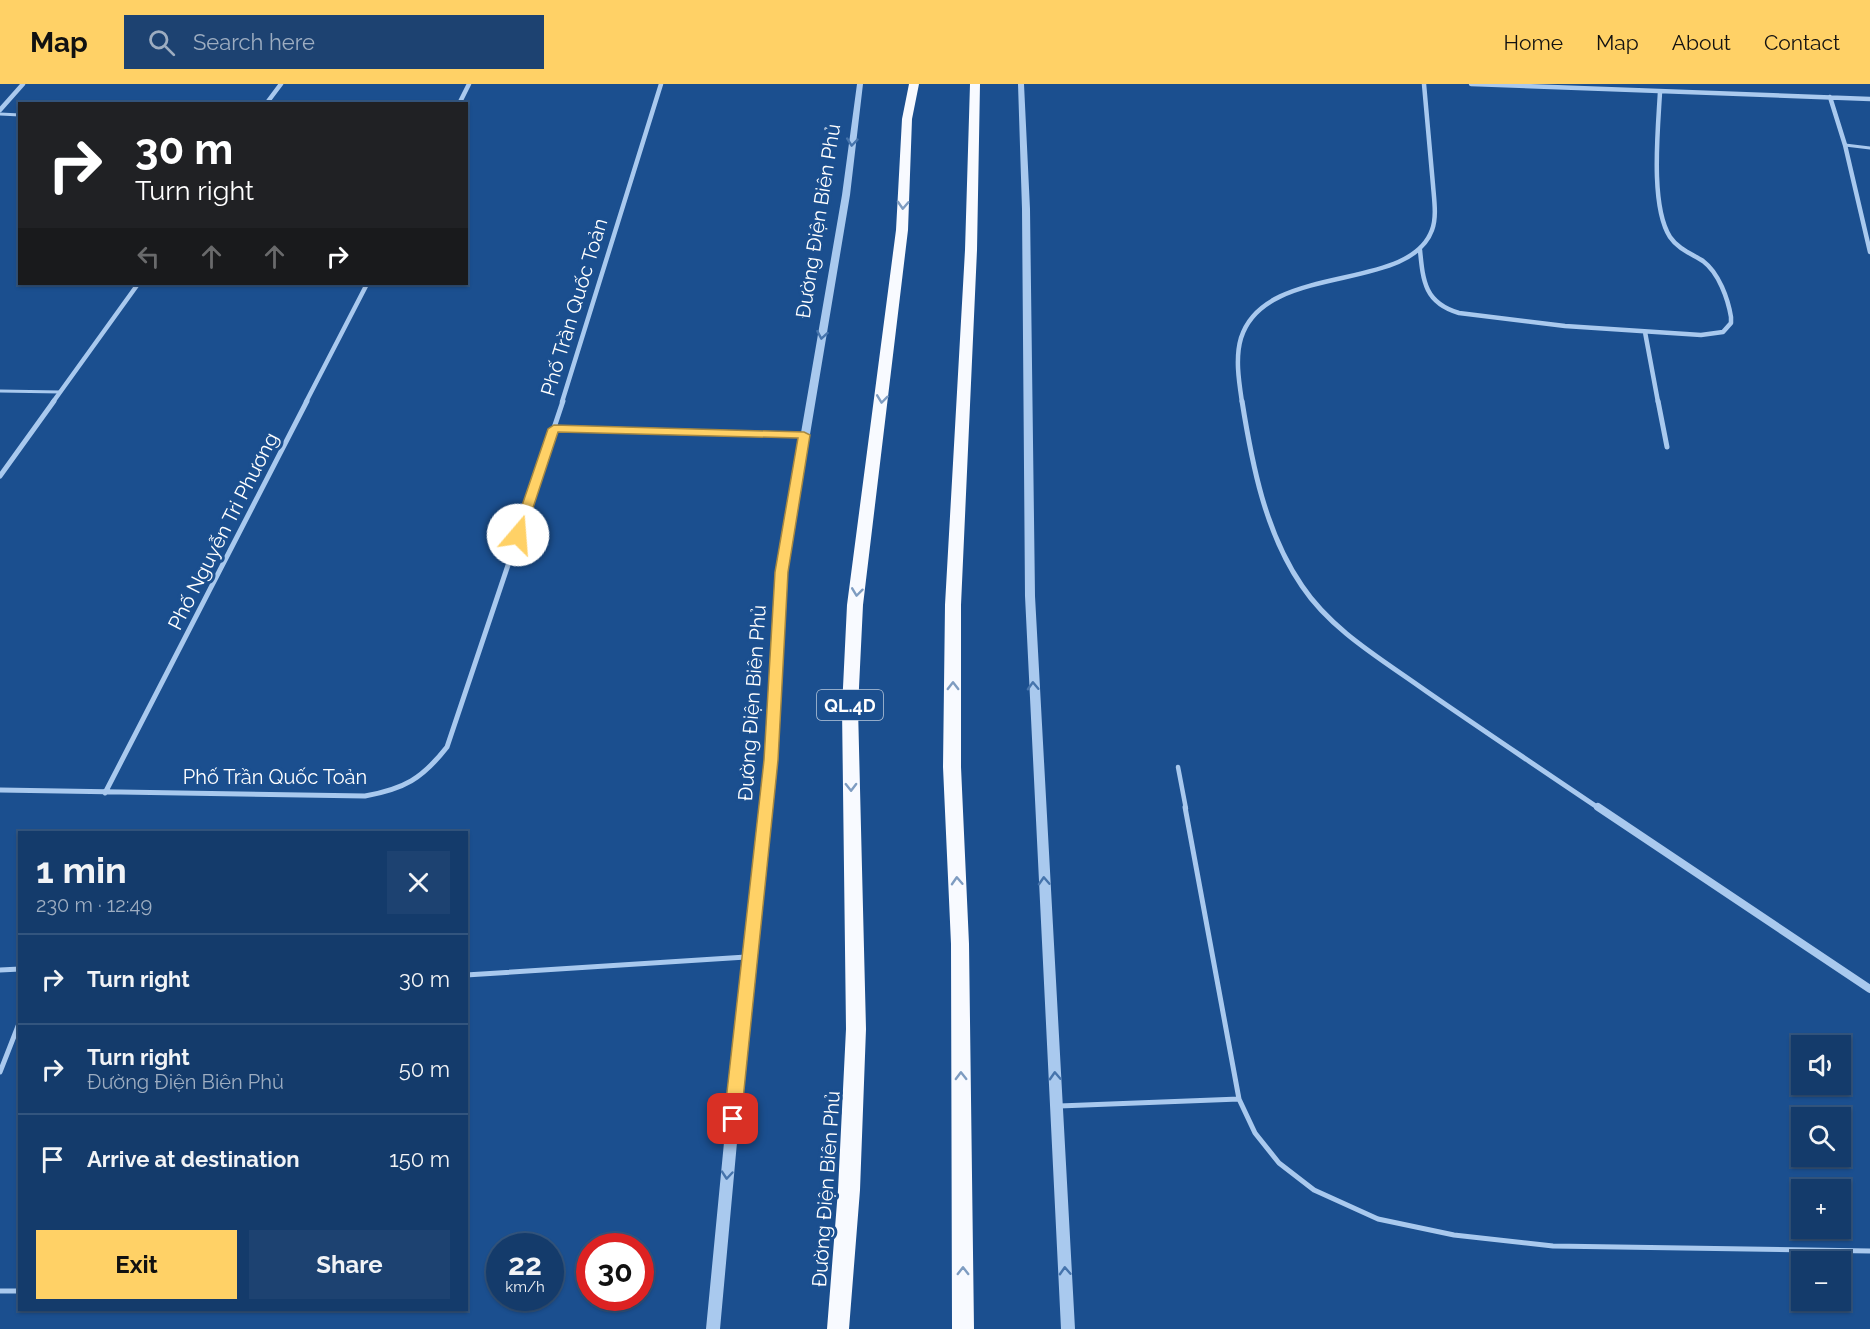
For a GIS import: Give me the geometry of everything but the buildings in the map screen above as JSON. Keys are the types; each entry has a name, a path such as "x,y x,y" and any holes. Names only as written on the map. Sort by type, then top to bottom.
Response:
{"highway":[{"name":"Đường Điện Biên Phủ","path":"838,1329 849,1190 856,1029 850,708 855,605 902,230 907,118 914,84"},
{"path":"963,1329 960,944 952,767 953,605 971,262 975,84"}],"street":[{"path":"0,112 22,84"},
{"path":"268,102 281,84"},
{"path":"460,102 469,84"},
{"name":"Phố Trần Quốc Toản","path":"0,790 365,796 391,791 414,782 432,767 447,747 554,429 661,84"},
{"name":"Đường Điện Biên Phủ","path":"713,1329 748,956 771,760 782,572 846,195 860,84"},
{"path":"1021,84 1026,209 1030,597 1068,1329"},
{"path":"1424,84 1434,204 1432,230 1420,250 1389,265 1332,278 1288,292 1257,313 1244,330 1239,356 1244,413 1254,463 1275,531 1288,563 1304,590 1328,615 1370,651 1468,720 1870,989"},
{"path":"1471,84 1870,99"},
{"path":"1420,250 1428,291 1437,304 1452,311 1518,321 1645,332 1719,333 1727,328 1731,321 1730,311 1715,273 1709,265 1673,242 1663,224 1660,204 1660,92"},
{"path":"1830,97 1845,145 1869,238 1870,252"},
{"path":"0,476 137,285"},
{"name":"Phố Nguyễn Tri Phương","path":"105,793 366,285"},
{"path":"1645,332 1666,447"},
{"path":"554,429 804,435"}],"lane":[{"path":"0,112 18,115"},
{"path":"1845,145 1870,148"},
{"path":"0,391 60,392"},
{"path":"1178,767 1239,1099 1255,1133 1279,1163 1314,1190 1378,1219 1454,1235 1553,1246 1870,1251"},
{"path":"468,975 748,956"},
{"path":"0,970 18,969"},
{"path":"0,1072 18,1026"},
{"path":"1056,1106 1239,1099"},
{"path":"0,1291 18,1291"}],"route":[{"path":"518,535 554,429 804,435 782,572 771,760 748,956 733,1119"}]}
